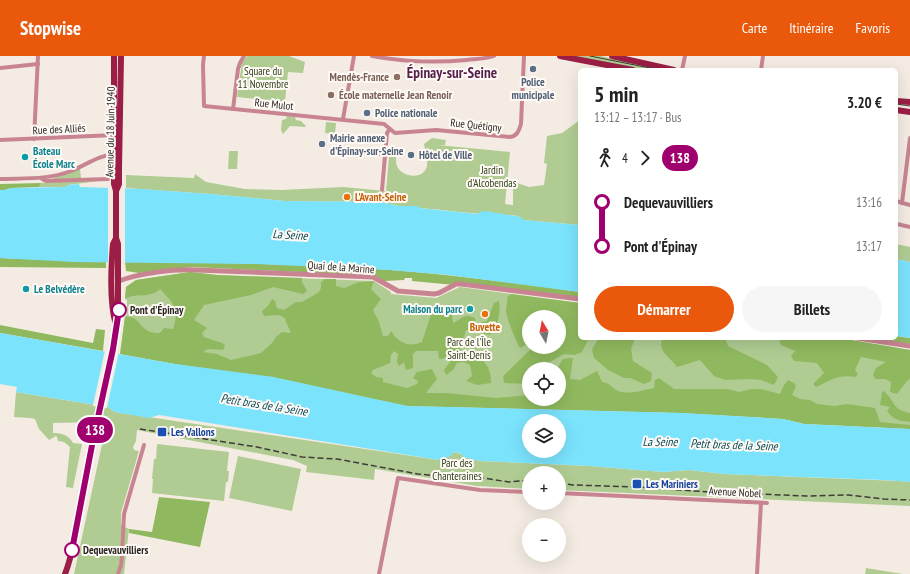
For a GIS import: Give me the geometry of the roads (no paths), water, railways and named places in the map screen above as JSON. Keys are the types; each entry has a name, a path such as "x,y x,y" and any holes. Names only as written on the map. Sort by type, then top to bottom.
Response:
{"main road":[{"name":"Avenue du 18 Juin 1940","path":"114,56 117,168 119,184 116,192 116,238 113,244 116,281"},
{"name":"Avenue du 18 Juin 1940","path":"117,135 121,56"},
{"path":"560,56 623,68"},
{"path":"612,56 665,68"},
{"path":"898,101 910,102"},
{"path":"898,110 910,112"},
{"path":"65,574 68,566 113,349 118,314 116,281"},
{"path":"68,566 68,574"}],"street":[{"path":"34,139 38,56"},
{"name":"Rue Mulot","path":"204,56 204,106 343,119"},
{"path":"234,109 239,65 244,56"},
{"path":"343,119 354,56"},
{"path":"372,56 392,60 447,62 490,58 494,56"},
{"name":"Rue Quétigny","path":"343,119 384,124 395,133 436,130 510,138 519,132 521,124 524,56"},
{"path":"682,68 685,56"},
{"path":"761,68 763,56"},
{"path":"0,68 38,64"},
{"path":"382,190 387,133 390,128"},
{"name":"Rue des Alliés","path":"0,140 117,135"},
{"path":"902,203 910,138"},
{"path":"359,152 385,154"},
{"path":"39,179 71,171 106,155 117,153"},
{"path":"0,179 39,179 46,181 108,180"},
{"path":"898,202 910,205"},
{"path":"898,224 910,227"},
{"name":"Quai de la Marine","path":"116,281 154,273 204,270 373,277 394,290 434,294 459,284 578,299"},
{"path":"870,340 910,346"},
{"path":"118,574 122,556 124,514 144,445"},
{"path":"379,574 398,478 480,490 522,492"},
{"name":"Avenue Nobel","path":"566,493 767,503"},
{"path":"757,574 761,503"}],"water":[{"name":"La Seine","path":"79,184 80,187 142,189 285,201 380,202 399,206 419,206 419,208 478,214 485,211 521,217 523,220 578,225 578,292 449,275 389,270 256,264 74,262 0,258 0,190 11,188 66,187 68,185"},
{"path":"898,259 910,262 910,338 898,336"},
{"name":"La Seine","path":"0,333 175,364 273,377 407,406 682,413 783,419 804,424 910,429 910,482 725,474 689,470 663,472 590,466 480,461 463,457 462,454 453,452 451,456 439,460 159,415 149,418 115,412 108,407 16,392 17,387 0,384"}],"tram line":[{"path":"590,56 650,68"},
{"path":"898,104 910,106"}],"railway":[{"path":"140,429 257,447 302,457 337,459 418,474 459,478 483,478 509,482 522,481"},
{"path":"566,484 807,496 848,495 910,500"}],"place":[{"name":"Police municipale","path":"533,69"},
{"name":"Mendès-France","path":"397,77"},
{"name":"École maternelle Jean Renoir","path":"331,95"},
{"name":"Police nationale","path":"367,113"},
{"name":"Mairie annexe d'Épinay-sur-Seine","path":"322,144"},
{"name":"Hôtel de Ville","path":"411,155"},
{"name":"Bateau École Marc","path":"25,157"},
{"name":"L'Avant-Seine","path":"347,197"},
{"name":"Le Belvédère","path":"26,289"},
{"name":"Maison du parc","path":"470,309"},
{"name":"Pont d'Épinay","path":"119,310"},
{"name":"Buvette","path":"485,314"},
{"name":"Les Vallons","path":"162,432"},
{"name":"Les Mariniers","path":"637,484"},
{"name":"Dequevauvilliers","path":"72,550"}],"district":[{"name":"Épinay-sur-Seine","path":"452,73"}],"park label":[{"name":"Square du 11 Novembre","path":"263,77"},
{"name":"Jardin d'Alcobendas","path":"492,176"},
{"name":"Parc de l'Île Saint-Denis","path":"469,348"},
{"name":"Parc des Chanteraines","path":"457,469"}],"water label":[{"name":"Petit bras de la Seine","path":"264,405"},
{"name":"Petit bras de la Seine","path":"734,445"}]}
